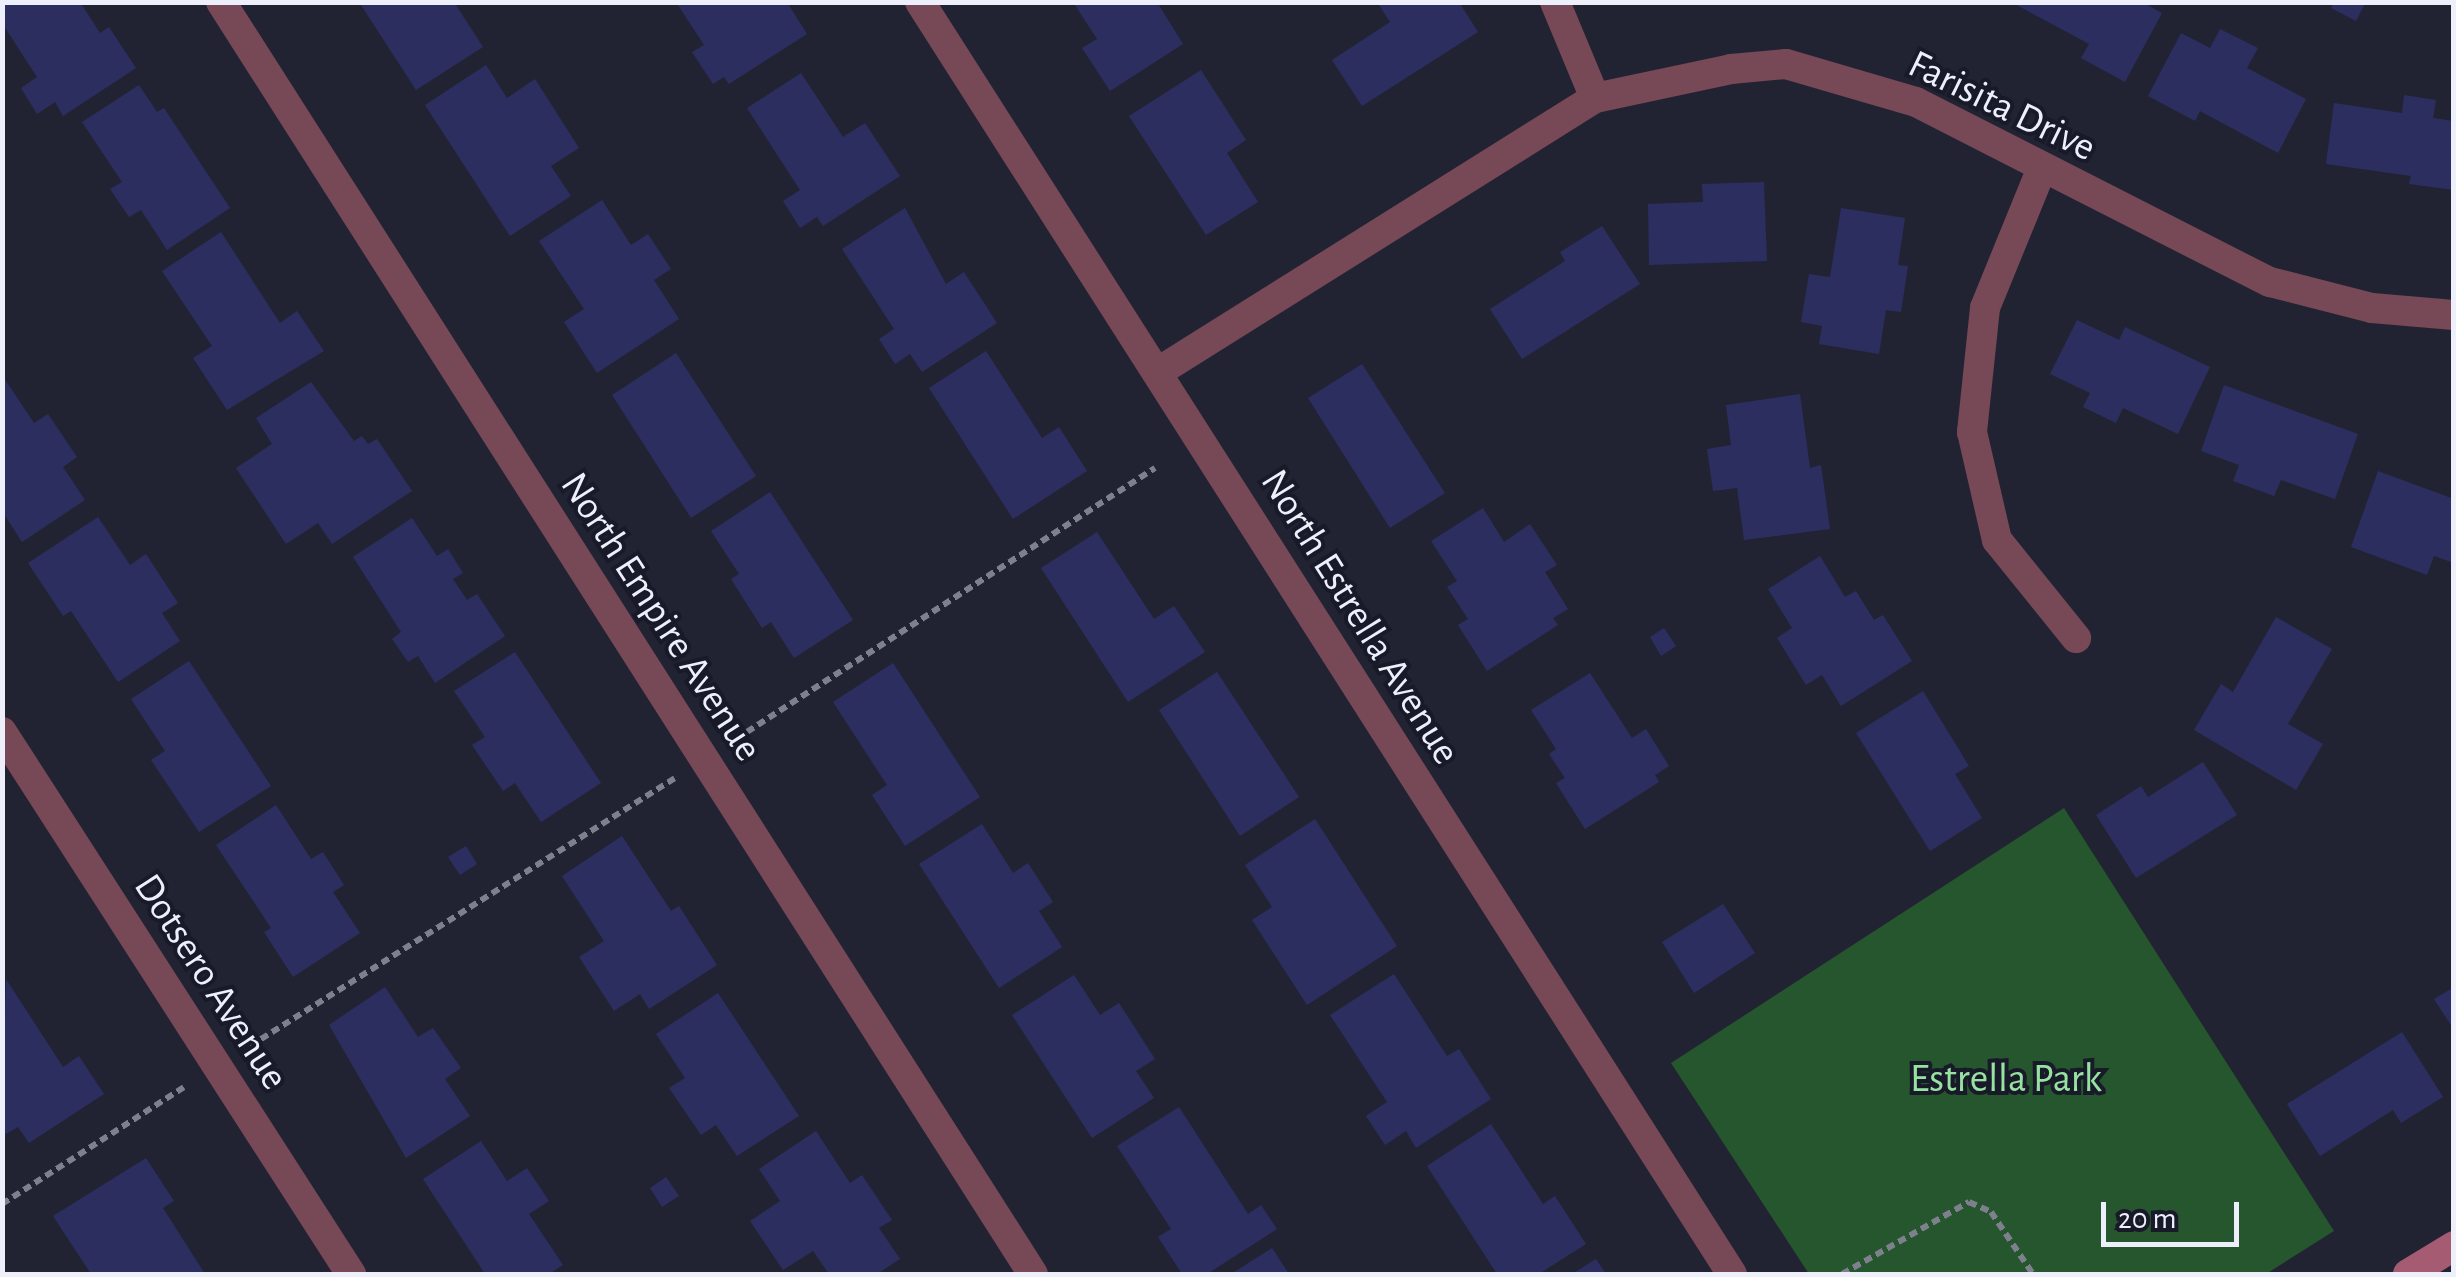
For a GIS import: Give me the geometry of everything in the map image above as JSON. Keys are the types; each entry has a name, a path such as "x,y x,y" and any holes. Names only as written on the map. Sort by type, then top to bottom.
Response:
{"street":[{"name":"North Empire Avenue","path":"221,2 1034,1274"},
{"name":"North Estrella Avenue","path":"920,2 1732,1274"},
{"path":"1555,2 1595,98"},
{"name":"Farisita Drive","path":"1158,372 1595,98 1730,69 1786,64 1916,102 2270,282 2372,308 2454,316"},
{"path":"2042,168 1985,308 1972,432 1997,540 2076,638"},
{"name":"Dotsero Avenue","path":"2,732 351,1274"},
{"path":"2408,1274 2454,1246"}],"path":[{"path":"2,1204 704,760 1155,468"},
{"path":"1842,1274 1968,1202 1991,1212 2032,1274"}],"green space":[{"name":"Estrella Park","path":"2064,808 2334,1231 2266,1274 1809,1274 1671,1063"}],"building":[{"path":"2,2 80,2 100,33 109,27 136,68 63,116 55,102 37,114 21,88 37,77 2,23"},
{"path":"359,2 454,2 483,47 416,90"},
{"path":"676,2 787,2 807,34 729,84 724,77 713,84 692,52 704,45"},
{"path":"1073,2 1157,2 1183,44 1110,91 1082,48 1097,39"},
{"path":"1377,2 1459,2 1478,32 1362,106 1332,60 1390,22"},
{"path":"2011,2 2142,2 2162,13 2125,82 2081,58 2089,44"},
{"path":"2334,2 2366,2 2356,21 2331,8"},
{"path":"2220,29 2258,48 2247,68 2306,99 2278,153 2200,111 2195,121 2148,96 2181,33 2210,48"},
{"path":"486,65 507,98 535,79 579,148 551,166 571,196 510,236 425,105"},
{"path":"1201,70 1246,140 1227,153 1258,202 1206,235 1129,116"},
{"path":"801,73 843,137 865,123 900,176 823,226 817,217 800,228 783,201 800,190 747,108"},
{"path":"139,85 157,112 164,108 230,208 167,250 141,210 129,217 110,189 122,182 82,122"},
{"path":"2404,95 2436,100 2433,118 2454,121 2454,190 2409,184 2411,176 2326,164 2334,103 2402,113"},
{"path":"1764,182 1767,261 1649,265 1648,204 1703,202 1702,184"},
{"path":"602,200 631,245 648,234 671,269 654,280 679,319 597,373 564,322 584,309 539,241"},
{"path":"905,208 946,284 964,272 997,323 922,372 910,354 895,364 879,339 894,329 842,249"},
{"path":"1841,208 1905,218 1898,265 1908,266 1901,312 1886,310 1879,354 1819,344 1822,326 1801,322 1809,274 1830,277"},
{"path":"1602,226 1640,284 1522,359 1490,309 1565,261 1560,252"},
{"path":"221,232 280,323 297,311 324,351 227,410 193,358 212,346 162,271"},
{"path":"2077,320 2119,340 2125,327 2210,367 2178,434 2123,408 2116,423 2083,407 2090,393 2050,374"},
{"path":"986,351 1042,438 1059,427 1087,471 1013,519 929,388"},
{"path":"676,353 756,476 691,518 612,395"},
{"path":"1362,364 1445,493 1390,528 1308,398"},
{"path":"2,375 34,423 48,414 77,457 63,467 85,500 22,542 2,511"},
{"path":"311,382 354,441 362,436 368,444 377,439 412,491 332,544 318,523 286,544 236,468 272,444 256,418"},
{"path":"2224,385 2358,434 2335,499 2281,480 2274,496 2233,481 2239,465 2201,451"},
{"path":"1800,394 1810,468 1821,465 1830,529 1744,540 1737,488 1713,491 1707,449 1731,445 1726,405"},
{"path":"2378,471 2454,499 2454,563 2434,556 2427,575 2351,547"},
{"path":"770,492 853,620 794,658 771,622 762,628 731,579 739,574 711,531"},
{"path":"1483,508 1504,542 1530,524 1557,565 1545,572 1568,609 1553,618 1558,625 1487,671 1458,625 1468,619 1447,587 1457,581 1431,541"},
{"path":"98,517 130,565 146,554 178,603 162,613 180,641 118,682 71,611 63,616 28,563"},
{"path":"412,518 437,556 448,549 463,573 453,579 467,600 477,594 505,636 435,683 418,656 408,662 392,639 401,632 353,557"},
{"path":"1097,532 1154,619 1174,606 1205,652 1128,702 1041,568"},
{"path":"1820,556 1845,597 1856,591 1874,620 1883,615 1912,661 1841,706 1822,675 1806,685 1777,638 1792,628 1768,589"},
{"path":"2276,617 2332,649 2288,724 2323,744 2296,790 2194,730 2221,684 2233,692"},
{"path":"1664,628 1676,646 1661,656 1650,637"},
{"path":"515,652 601,783 541,822 515,783 503,791 472,745 485,737 454,691"},
{"path":"189,661 271,786 199,832 151,760 165,751 131,699"},
{"path":"893,663 980,797 905,846 872,795 887,785 833,702"},
{"path":"1217,672 1299,797 1240,836 1159,710"},
{"path":"1590,673 1632,738 1646,729 1669,766 1655,775 1659,782 1585,829 1556,783 1565,778 1549,754 1556,749 1531,710"},
{"path":"1923,691 1969,766 1955,774 1982,818 1930,851 1856,733"},
{"path":"2203,762 2237,815 2136,878 2096,815 2141,786 2148,797"},
{"path":"276,805 311,859 323,852 344,885 333,892 360,933 293,977 264,932 271,928 216,845"},
{"path":"1315,819 1397,946 1307,1005 1252,920 1272,907 1245,865"},
{"path":"982,824 1013,873 1028,863 1053,902 1039,911 1062,947 999,988 919,864"},
{"path":"622,836 671,911 679,906 717,965 649,1009 640,994 614,1011 579,957 604,941 562,876"},
{"path":"466,846 477,864 460,875 448,857"},
{"path":"1723,904 1755,953 1694,993 1662,942"},
{"path":"1394,974 1447,1056 1459,1049 1491,1099 1416,1148 1406,1131 1385,1145 1366,1116 1387,1102 1330,1015"},
{"path":"1074,975 1100,1015 1119,1003 1155,1059 1136,1071 1154,1098 1092,1138 1012,1015"},
{"path":"6,979 63,1067 79,1056 104,1094 29,1143 18,1127 6,1134 2,1128"},
{"path":"385,987 418,1037 433,1028 461,1068 445,1079 470,1116 406,1158 329,1025"},
{"path":"2454,987 2454,1030 2434,999"},
{"path":"718,993 799,1116 737,1156 716,1125 701,1135 669,1088 685,1078 656,1034"},
{"path":"2402,1032 2443,1097 2401,1123 2393,1110 2320,1156 2287,1104"},
{"path":"1179,1107 1248,1214 1261,1205 1277,1229 1207,1274 1182,1274 1158,1237 1171,1229 1117,1146"},
{"path":"1491,1124 1543,1204 1555,1196 1586,1244 1539,1274 1497,1274 1427,1166"},
{"path":"816,1131 850,1183 862,1175 892,1220 879,1228 900,1259 877,1274 829,1274 813,1251 783,1270 750,1221 780,1201 759,1169"},
{"path":"481,1141 507,1181 527,1168 549,1201 529,1214 563,1265 549,1274 485,1274 423,1179"},
{"path":"146,1158 174,1201 163,1208 205,1274 91,1274 53,1216"},
{"path":"666,1177 679,1196 662,1207 650,1188"},
{"path":"1272,1248 1289,1274 1231,1274"},
{"path":"1596,1259 1606,1274 1572,1274"}]}
